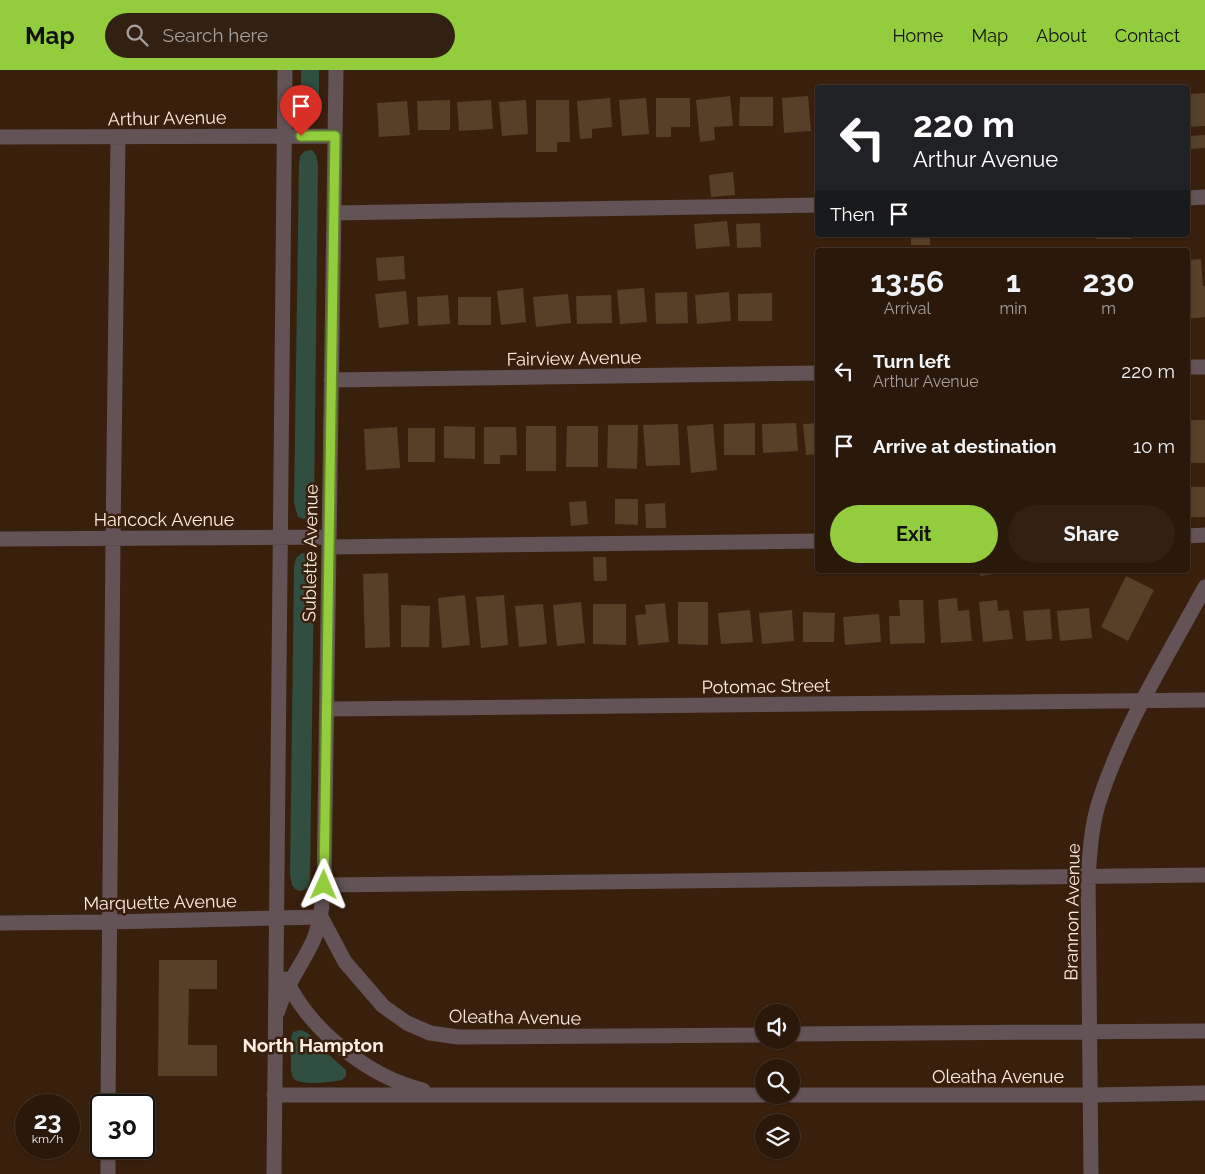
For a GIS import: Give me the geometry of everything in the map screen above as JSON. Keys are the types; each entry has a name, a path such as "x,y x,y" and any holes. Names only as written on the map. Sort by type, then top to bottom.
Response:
{"street":[{"name":"Sublette Avenue","path":"274,1174 285,70"},
{"name":"Sublette Avenue","path":"274,1027 281,1001 288,985 313,941 321,917 324,885 336,70"},
{"name":"Arthur Avenue","path":"0,137 335,136"},
{"path":"108,1094 118,137"},
{"path":"1190,198 1205,198"},
{"path":"334,213 815,205"},
{"path":"1190,367 1205,367"},
{"name":"Fairview Avenue","path":"331,380 815,373"},
{"path":"1190,536 1205,536"},
{"name":"Hancock Avenue","path":"0,539 280,537 329,542 815,541"},
{"name":"Brannon Avenue","path":"1091,1174 1088,877 1092,834 1098,806 1112,766 1143,701 1205,587"},
{"name":"Potomac Street","path":"328,709 1205,700"},
{"path":"324,885 1205,875"},
{"name":"Marquette Avenue","path":"0,923 321,917"},
{"name":"Oleatha Avenue","path":"321,917 346,962 383,1006 407,1023 430,1033 458,1037 755,1034"},
{"path":"275,947 282,970 293,995 307,1014 328,1036 388,1079 411,1087 455,1095"},
{"path":"800,1034 1205,1030"},
{"name":"Oleatha Avenue","path":"800,1095 1205,1093"},
{"path":"274,1095 755,1095"},
{"path":"108,1159 108,1174"}],"green space":[{"path":"301,70 319,70 319,109 315,115 309,118 305,116 302,109"},
{"path":"312,150 316,155 318,164 314,508 311,517 303,519 298,517 294,503 299,164 300,156 305,151"},
{"path":"302,553 309,554 314,567 310,882 307,889 300,891 292,885 290,875 294,567 296,558"},
{"path":"301,1030 308,1033 319,1046 346,1070 346,1076 342,1080 310,1083 294,1079 291,1069 291,1038 293,1032"}],"building":[{"path":"1205,93 1205,126 1190,127 1190,94"},
{"path":"730,96 733,126 714,127 715,140 700,142 696,100"},
{"path":"808,96 811,131 784,133 782,98"},
{"path":"740,97 773,97 773,126 739,126"},
{"path":"610,98 612,127 592,129 592,138 580,139 577,101"},
{"path":"646,98 649,134 622,136 619,100"},
{"path":"656,98 690,98 690,127 671,127 671,137 656,137"},
{"path":"450,100 450,130 418,130 417,101"},
{"path":"491,100 493,129 459,131 457,102"},
{"path":"526,100 528,134 502,136 499,102"},
{"path":"536,100 569,100 570,142 557,142 557,152 536,152"},
{"path":"407,101 410,135 379,137 377,103"},
{"path":"1205,135 1205,148 1190,149 1190,136"},
{"path":"733,172 735,195 711,197 709,175"},
{"path":"727,221 730,246 696,249 694,224"},
{"path":"760,223 761,247 737,248 736,224"},
{"path":"911,237 930,237 930,245 911,245"},
{"path":"1096,237 1131,237 1131,239 1096,239"},
{"path":"404,256 405,279 378,281 376,258"},
{"path":"1201,259 1203,286 1205,286 1205,317 1190,319 1190,260"},
{"path":"523,288 526,322 501,325 497,291"},
{"path":"644,288 647,322 620,324 617,290"},
{"path":"406,291 409,324 379,328 375,294"},
{"path":"687,292 688,323 656,324 655,293"},
{"path":"729,292 731,321 697,324 695,295"},
{"path":"772,293 772,321 738,321 738,294"},
{"path":"568,294 571,323 536,327 533,297"},
{"path":"448,295 450,324 418,326 417,297"},
{"path":"611,295 612,323 577,324 576,296"},
{"path":"458,297 491,297 491,325 458,325"},
{"path":"1190,420 1205,420 1205,463 1190,463"},
{"path":"755,423 755,455 724,455 724,424"},
{"path":"796,423 798,451 763,453 762,424"},
{"path":"815,423 815,454 806,455 803,424"},
{"path":"678,424 680,465 646,466 643,425"},
{"path":"713,424 717,470 691,473 687,426"},
{"path":"608,425 638,425 637,469 607,468"},
{"path":"444,426 475,427 475,459 444,458"},
{"path":"526,426 556,426 556,471 526,471"},
{"path":"567,426 598,426 598,467 566,467"},
{"path":"397,427 400,468 366,470 364,429"},
{"path":"484,427 516,427 517,455 500,455 500,464 484,464"},
{"path":"408,428 435,428 435,462 408,462"},
{"path":"1190,487 1205,487 1205,517 1190,517"},
{"path":"615,499 638,499 638,525 615,524"},
{"path":"586,501 588,524 571,526 569,502"},
{"path":"665,503 666,528 646,528 645,504"},
{"path":"593,557 606,557 607,581 594,581"},
{"path":"388,573 390,647 365,648 363,574"},
{"path":"980,573 1001,573 980,576"},
{"path":"1126,576 1154,590 1128,641 1101,627"},
{"path":"465,595 470,645 442,648 438,598"},
{"path":"504,595 508,645 481,648 476,597"},
{"path":"957,598 958,611 969,610 972,641 941,643 938,600"},
{"path":"899,600 923,600 925,643 890,644 889,616 900,616"},
{"path":"997,600 998,611 1009,610 1013,639 983,642 979,602"},
{"path":"581,602 585,643 557,646 553,605"},
{"path":"678,602 708,602 708,645 678,644"},
{"path":"665,603 669,642 638,645 635,615 646,614 645,605"},
{"path":"543,604 547,644 519,647 515,606"},
{"path":"593,604 626,604 626,645 593,644"},
{"path":"401,605 430,606 429,647 401,647"},
{"path":"1089,608 1092,638 1060,641 1057,611"},
{"path":"1050,609 1052,639 1026,641 1023,611"},
{"path":"750,610 753,642 721,644 718,613"},
{"path":"792,610 794,641 762,644 759,613"},
{"path":"803,612 835,613 834,642 803,642"},
{"path":"879,614 881,642 845,645 843,617"},
{"path":"159,960 217,960 217,989 189,989 188,1045 217,1045 217,1076 158,1076"}],"district":[{"name":"North Hampton","path":"313,1045"}],"route":[{"path":"301,136 335,136 324,885"}]}
